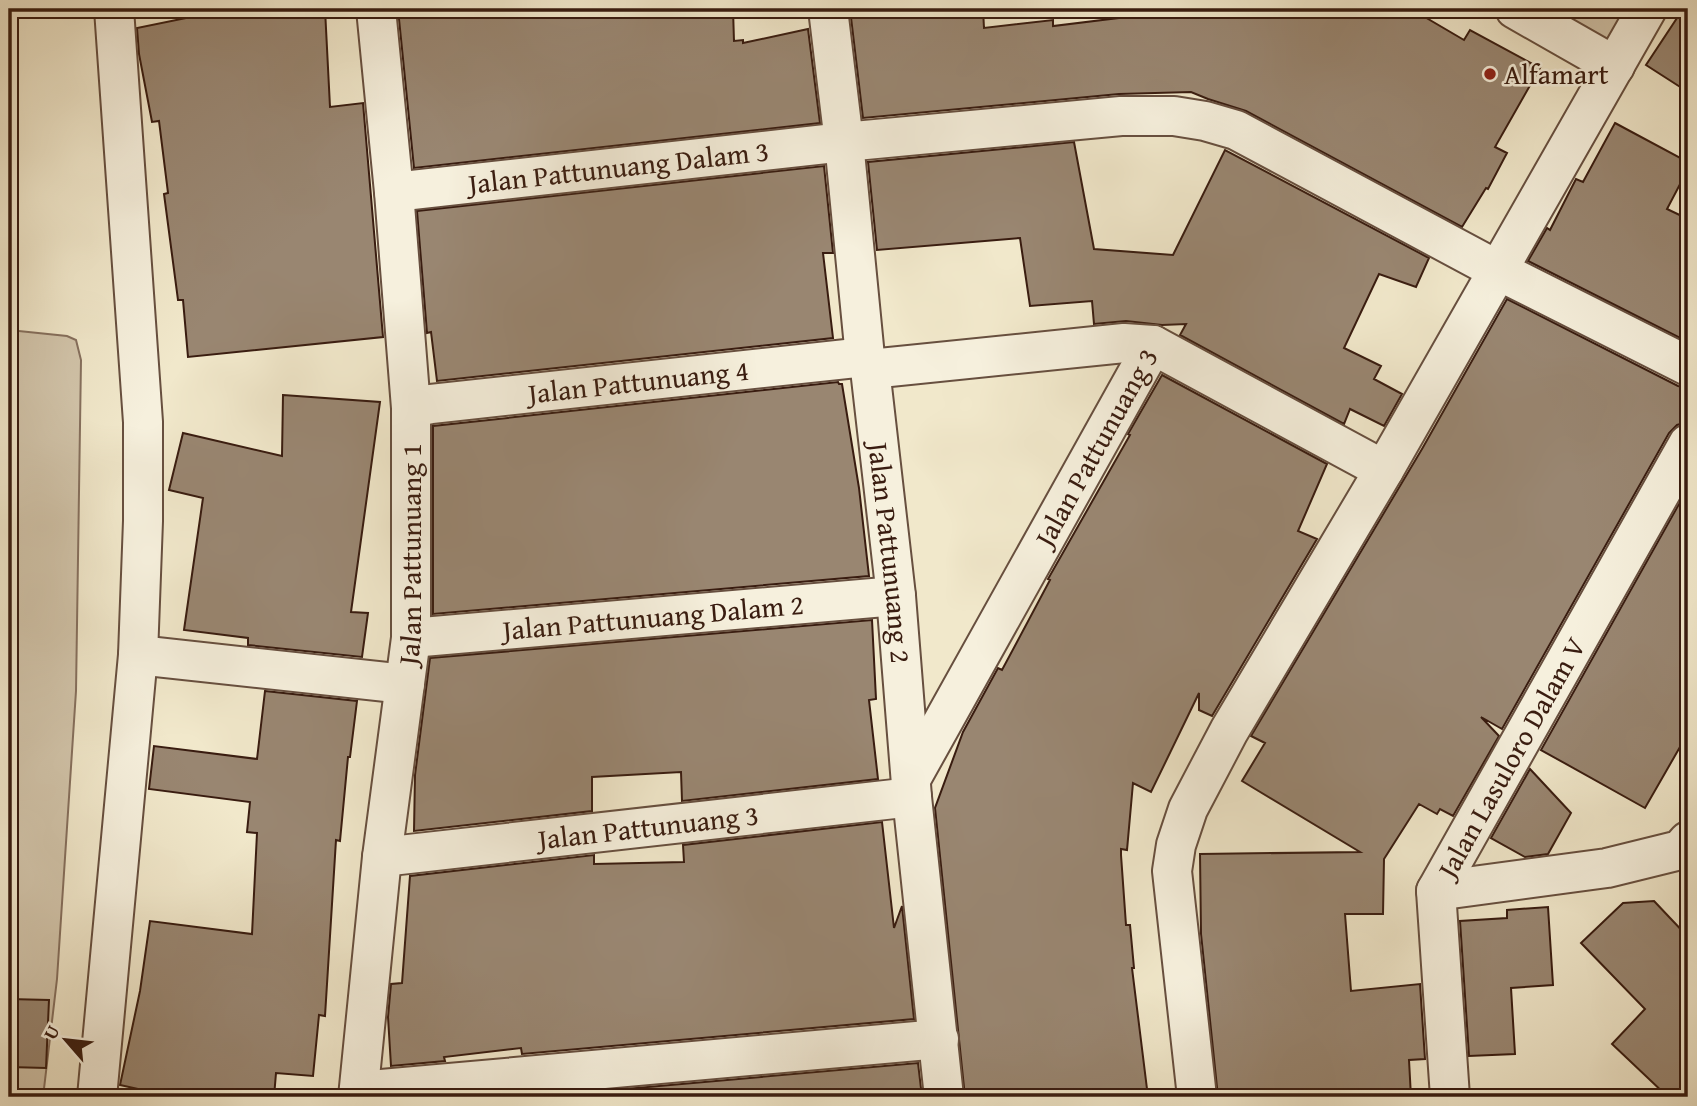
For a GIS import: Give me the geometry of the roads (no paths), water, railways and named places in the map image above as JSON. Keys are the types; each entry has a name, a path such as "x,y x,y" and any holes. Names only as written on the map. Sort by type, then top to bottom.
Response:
{"street":[{"path":"97,1097 138,655 143,521 143,422 114,9"},
{"name":"Jalan Pattunuang 1","path":"358,1094 382,857 411,638 411,408 376,9"},
{"name":"Jalan Pattunuang 2","path":"828,9 896,596 911,788 944,1097"},
{"path":"1515,9 1615,66"},
{"path":"1197,1097 1172,871 1176,845 1188,809 1229,731 1384,470 1647,9"},
{"name":"Jalan Pattunuang Dalam 3","path":"394,192 844,142 1121,116 1174,116 1205,121 1248,136 1499,271 1688,366"},
{"name":"Jalan Pattunuang 4","path":"411,408 867,363 1124,343 1153,345"},
{"name":"Jalan Pattunuang 3","path":"382,857 911,788 1153,345 1384,470"},
{"name":"Jalan Lasuloro Dalam V","path":"1450,1097 1436,891 1688,444"},
{"name":"Jalan Pattunuang Dalam 2","path":"411,638 896,596"},
{"path":"138,655 405,684"},
{"path":"1436,891 1606,868 1685,850"},
{"path":"358,1094 939,1040"}],"place":[{"name":"Alfamart","path":"1490,74"}]}
